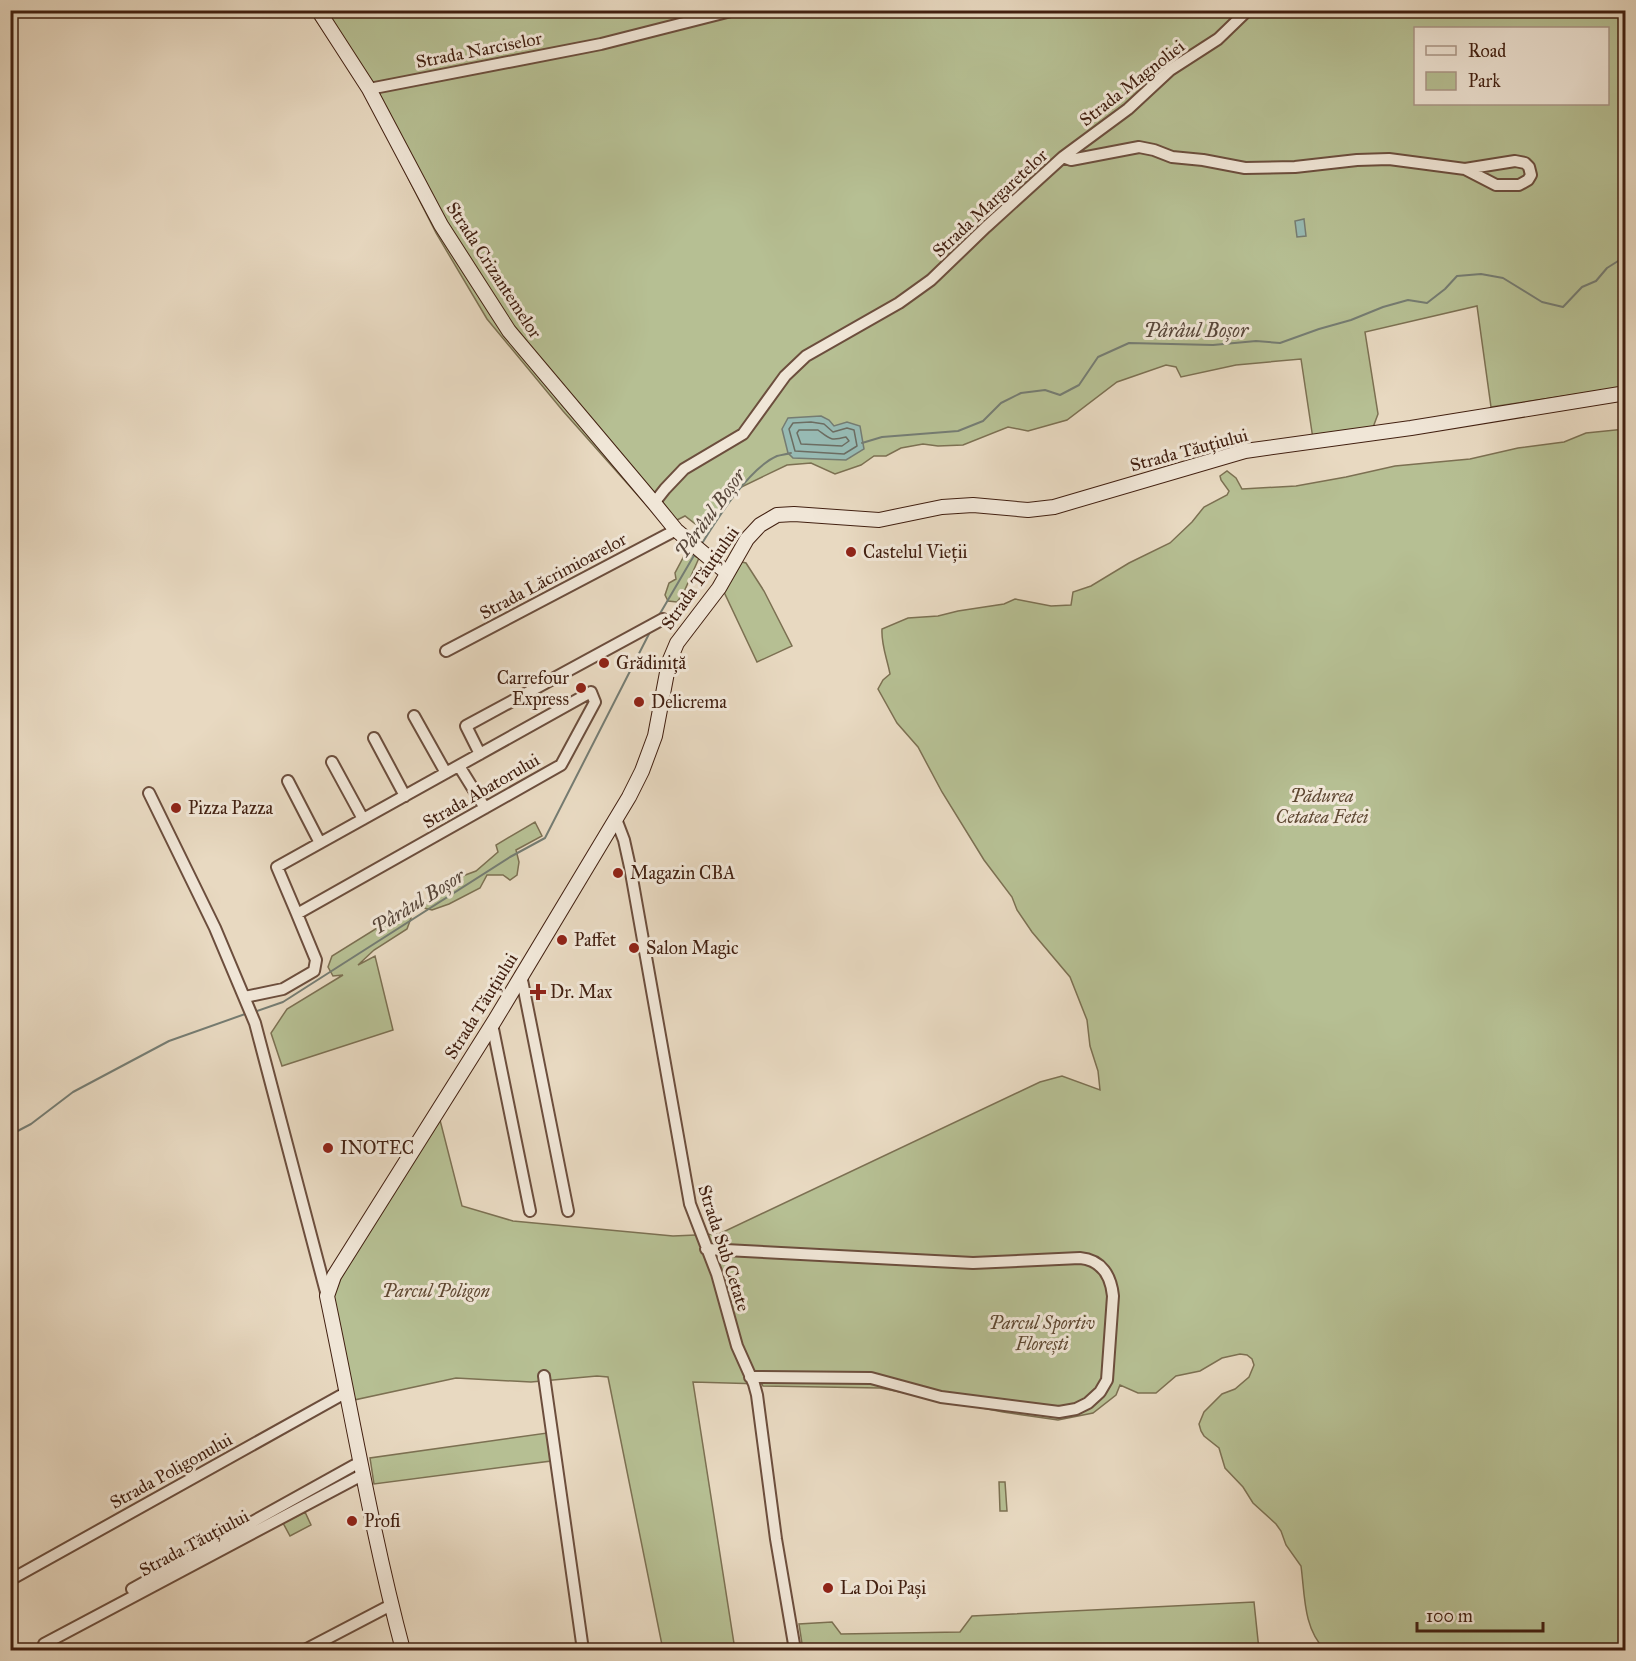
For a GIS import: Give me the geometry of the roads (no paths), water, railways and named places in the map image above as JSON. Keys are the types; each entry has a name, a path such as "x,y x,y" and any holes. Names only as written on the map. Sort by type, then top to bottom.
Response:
{"main road":[{"name":"Strada Crizantemelor","path":"318,10 369,89 441,225 509,332 676,531 723,573"},
{"name":"Strada Tăuțiului","path":"327,1296 334,1276 492,1024 616,819 650,752 662,709 665,681 672,651 723,573 760,525 777,515 794,514 879,520 942,507 973,505 1028,510 1054,507 1245,451 1420,427 1626,393"},
{"path":"327,1296 361,1468 403,1650"}],"street":[{"name":"Strada Narciselor","path":"369,89 601,44 735,10"},
{"name":"Strada Magnoliei","path":"1063,157 1128,109 1170,70 1218,39 1248,10"},
{"name":"Strada Margaretelor","path":"654,502 684,470 743,434 785,376 799,362 899,303 931,280 986,226 1017,201 1063,157 1071,160 1139,147 1172,157 1245,168 1295,167 1389,159 1465,169 1515,161 1525,163 1529,167 1531,176 1520,185 1496,185 1465,169"},
{"name":"Strada Lăcrimioarelor","path":"446,651 676,531"},
{"name":"Strada Abatorului","path":"480,754 466,726 663,619"},
{"name":"Strada Abatorului","path":"247,1001 284,989 314,971 316,960 277,867 591,692 596,702 561,765 297,914"},
{"path":"414,716 446,773"},
{"path":"374,738 405,796"},
{"path":"332,762 363,819"},
{"path":"459,766 485,808"},
{"path":"288,781 320,843"},
{"path":"149,793 215,928 255,1023 327,1296"},
{"name":"Strada Sub Cetate","path":"616,819 630,867 690,1204 717,1274 737,1346 757,1395 795,1650"},
{"path":"521,975 568,1211"},
{"path":"492,1024 530,1211"},
{"path":"706,1249 973,1263 1080,1258 1088,1259 1101,1266 1111,1283 1113,1296 1107,1380 1100,1392 1088,1403 1066,1412 1034,1410 941,1397 872,1378 750,1377"},
{"path":"544,1376 583,1650"},
{"name":"Strada Poligonului","path":"10,1580 347,1392"},
{"path":"45,1641 361,1468"},
{"path":"305,1650 391,1605"}],"water":[{"path":"1304,219 1306,236 1297,237 1295,221"},
{"path":"821,416 834,426 847,422 860,426 864,449 846,460 793,458 788,453 782,429 788,418"}],"waterway":[{"name":"Pârâul Boșor","path":"862,443 882,437 958,431 983,421 1001,403 1021,393 1045,390 1060,395 1079,385 1098,357 1129,343 1213,345 1256,341 1280,343 1408,300 1427,303 1457,276 1481,274 1503,278 1542,302 1563,307 1582,287 1596,281 1607,268 1626,256"},
{"name":"Pârâul Boșor","path":"701,545 734,495 756,471 777,456 791,453"},
{"name":"Pârâul Boșor","path":"658,617 696,552"},
{"name":"Pârâul Boșor","path":"254,1012 283,1002 510,857 545,838 651,630"},
{"name":"Pârâul Boșor","path":"10,1135 31,1124 73,1092 169,1041 248,1013"}],"place":[{"name":"Castelul Vieții","path":"851,552"},
{"name":"Grădiniță","path":"604,663"},
{"name":"Carrefour Express","path":"581,688"},
{"name":"Delicrema","path":"639,702"},
{"name":"Pizza Pazza","path":"176,808"},
{"name":"Magazin CBA","path":"618,873"},
{"name":"Paffet","path":"562,940"},
{"name":"Salon Magic","path":"634,948"},
{"name":"Dr. Max","path":"538,992"},
{"name":"INOTEC","path":"328,1148"},
{"name":"Profi","path":"352,1521"},
{"name":"La Doi Pași","path":"828,1588"}],"park label":[{"name":"Pădurea Cetatea Fetei","path":"1322,806"},
{"name":"Parcul Poligon","path":"436,1291"},
{"name":"Parcul Sportiv Florești","path":"1042,1333"}]}
